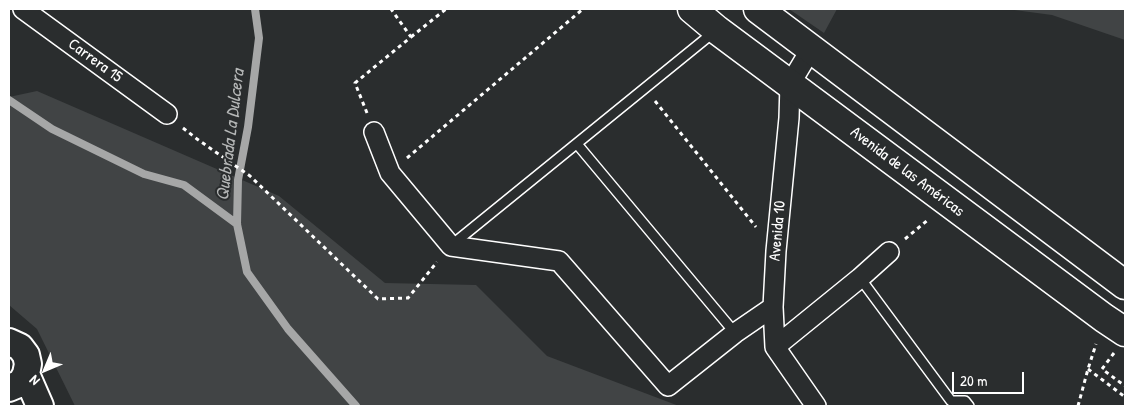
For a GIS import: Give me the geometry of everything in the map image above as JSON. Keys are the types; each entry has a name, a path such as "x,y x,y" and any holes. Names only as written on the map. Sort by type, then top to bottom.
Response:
{"main road":[{"name":"Avenida de las Américas","path":"692,9 717,30 948,202 1116,332"},
{"path":"758,9 1125,285"},
{"path":"9,342 20,347 26,355 28,364 18,381 40,406"}],"street":[{"name":"Carrera 15","path":"24,9 167,114"},
{"name":"Avenida 10","path":"774,347 773,307 776,251 789,118 790,84 811,49"},
{"path":"374,132 390,173 451,246 559,261 668,386 735,332 773,307"},
{"path":"816,406 774,347 860,278 889,252"}],"lane":[{"path":"451,246 717,30"},
{"path":"577,144 735,332"},
{"path":"860,278 951,401 965,401 969,406"}],"path":[{"path":"391,9 411,38"},
{"path":"374,132 355,83 446,9"},
{"path":"390,173 583,9"},
{"path":"645,89 776,251"},
{"path":"197,139 250,176 378,299 408,298 451,246"},
{"path":"889,252 948,202"},
{"path":"1078,406 1088,370 1116,332"},
{"path":"1116,332 1102,369 1125,386"},
{"path":"1088,370 1125,397"}],"shaded area":[{"path":"789,9 837,9 824,33"},
{"path":"1007,9 1125,9 1125,40 1052,15"},
{"path":"37,91 279,196 385,283 476,285 547,356 679,406 75,406 37,329 9,305 9,97"}],"waterway":[{"name":"Quebrada La Dulcera","path":"255,9 259,38 248,127 238,180 237,224 247,272 288,329 356,406"},
{"path":"9,100 52,129 144,174 184,185 237,224"}]}
